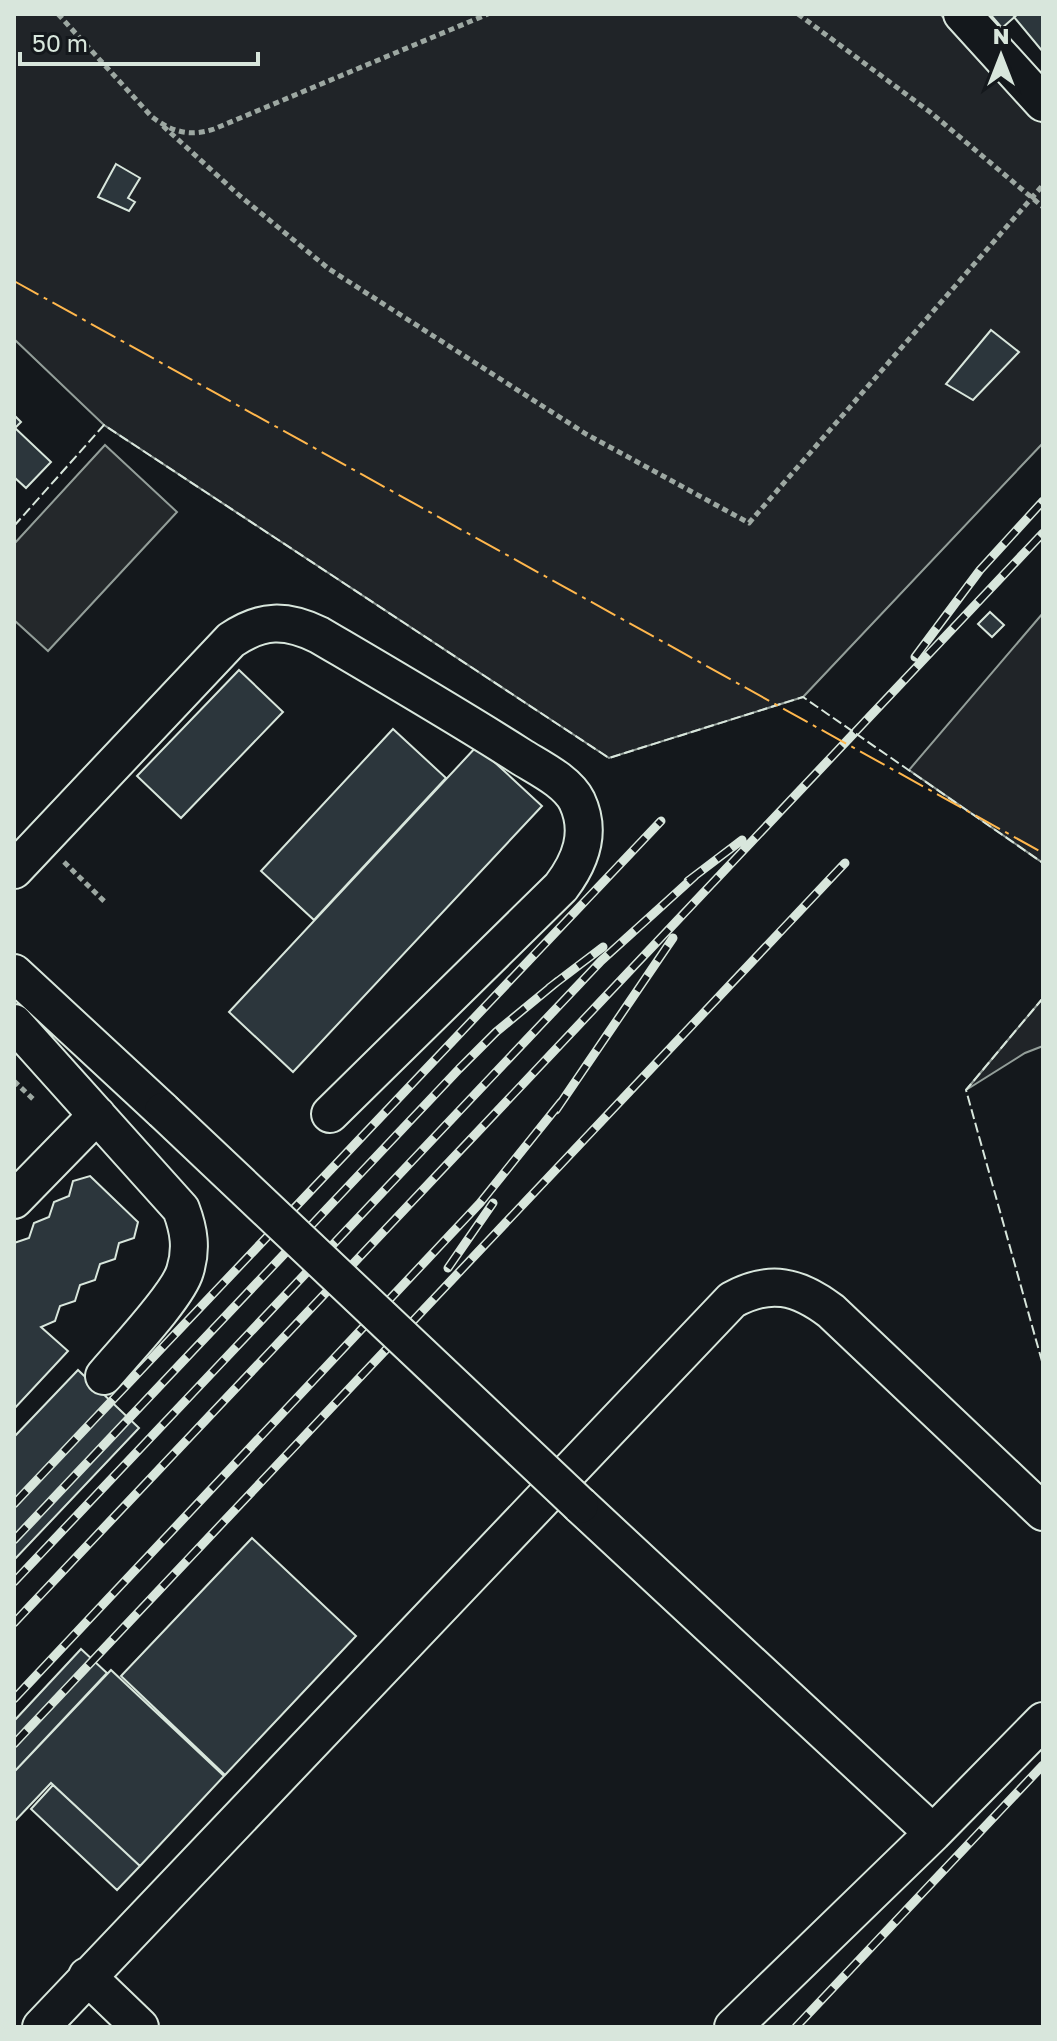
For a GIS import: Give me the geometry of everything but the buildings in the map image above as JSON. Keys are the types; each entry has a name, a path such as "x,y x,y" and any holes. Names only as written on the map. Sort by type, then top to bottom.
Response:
{"lane":[{"path":"962,14 1043,103"},
{"path":"14,870 231,640 249,628 268,624 301,626 319,635 479,729 563,784 576,798 582,815 582,848 574,869 561,887 330,1114"},
{"path":"14,973 933,1833"},
{"path":"14,1023 181,1209 188,1229 190,1248 185,1274 172,1295 104,1376"},
{"path":"14,1200 97,1115"},
{"path":"41,2027 732,1300 748,1291 793,1288 811,1296 1043,1512"},
{"path":"733,2027 933,1833 1043,1721"},
{"path":"87,1976 140,2027"}],"path":[{"path":"58,14 152,117 240,196 329,269 586,434 749,523 1043,185"},
{"path":"163,126 186,134 200,134 488,14"},
{"path":"798,14 930,112 1043,207"},
{"path":"54,853 105,902"}],"shaded area":[{"path":"14,14 940,14 1043,124 1043,443 803,697 609,758 104,425 14,339"},
{"path":"105,445 177,512 48,651 14,620 14,544"},
{"path":"1043,613 1043,863 909,770"},
{"path":"1043,998 1043,1046 1025,1053 966,1090"}],"railway":[{"path":"915,657 980,570 1043,501"},
{"path":"14,1623 1043,533"},
{"path":"14,1504 661,821"},
{"path":"688,881 742,840"},
{"path":"14,1744 845,863"},
{"path":"14,1582 601,961 695,876"},
{"path":"556,1110 673,938"},
{"path":"549,988 603,947"},
{"path":"14,1540 459,1069 496,1032 558,981"},
{"path":"14,1699 480,1203 561,1102"},
{"path":"448,1268 493,1203"},
{"path":"796,2027 1043,1765"}],"fence":[{"path":"14,526 104,425 609,758 803,697 1043,863"},
{"path":"1043,998 966,1090 1043,1365"}],"power":[{"path":"14,281 1043,853"}]}
